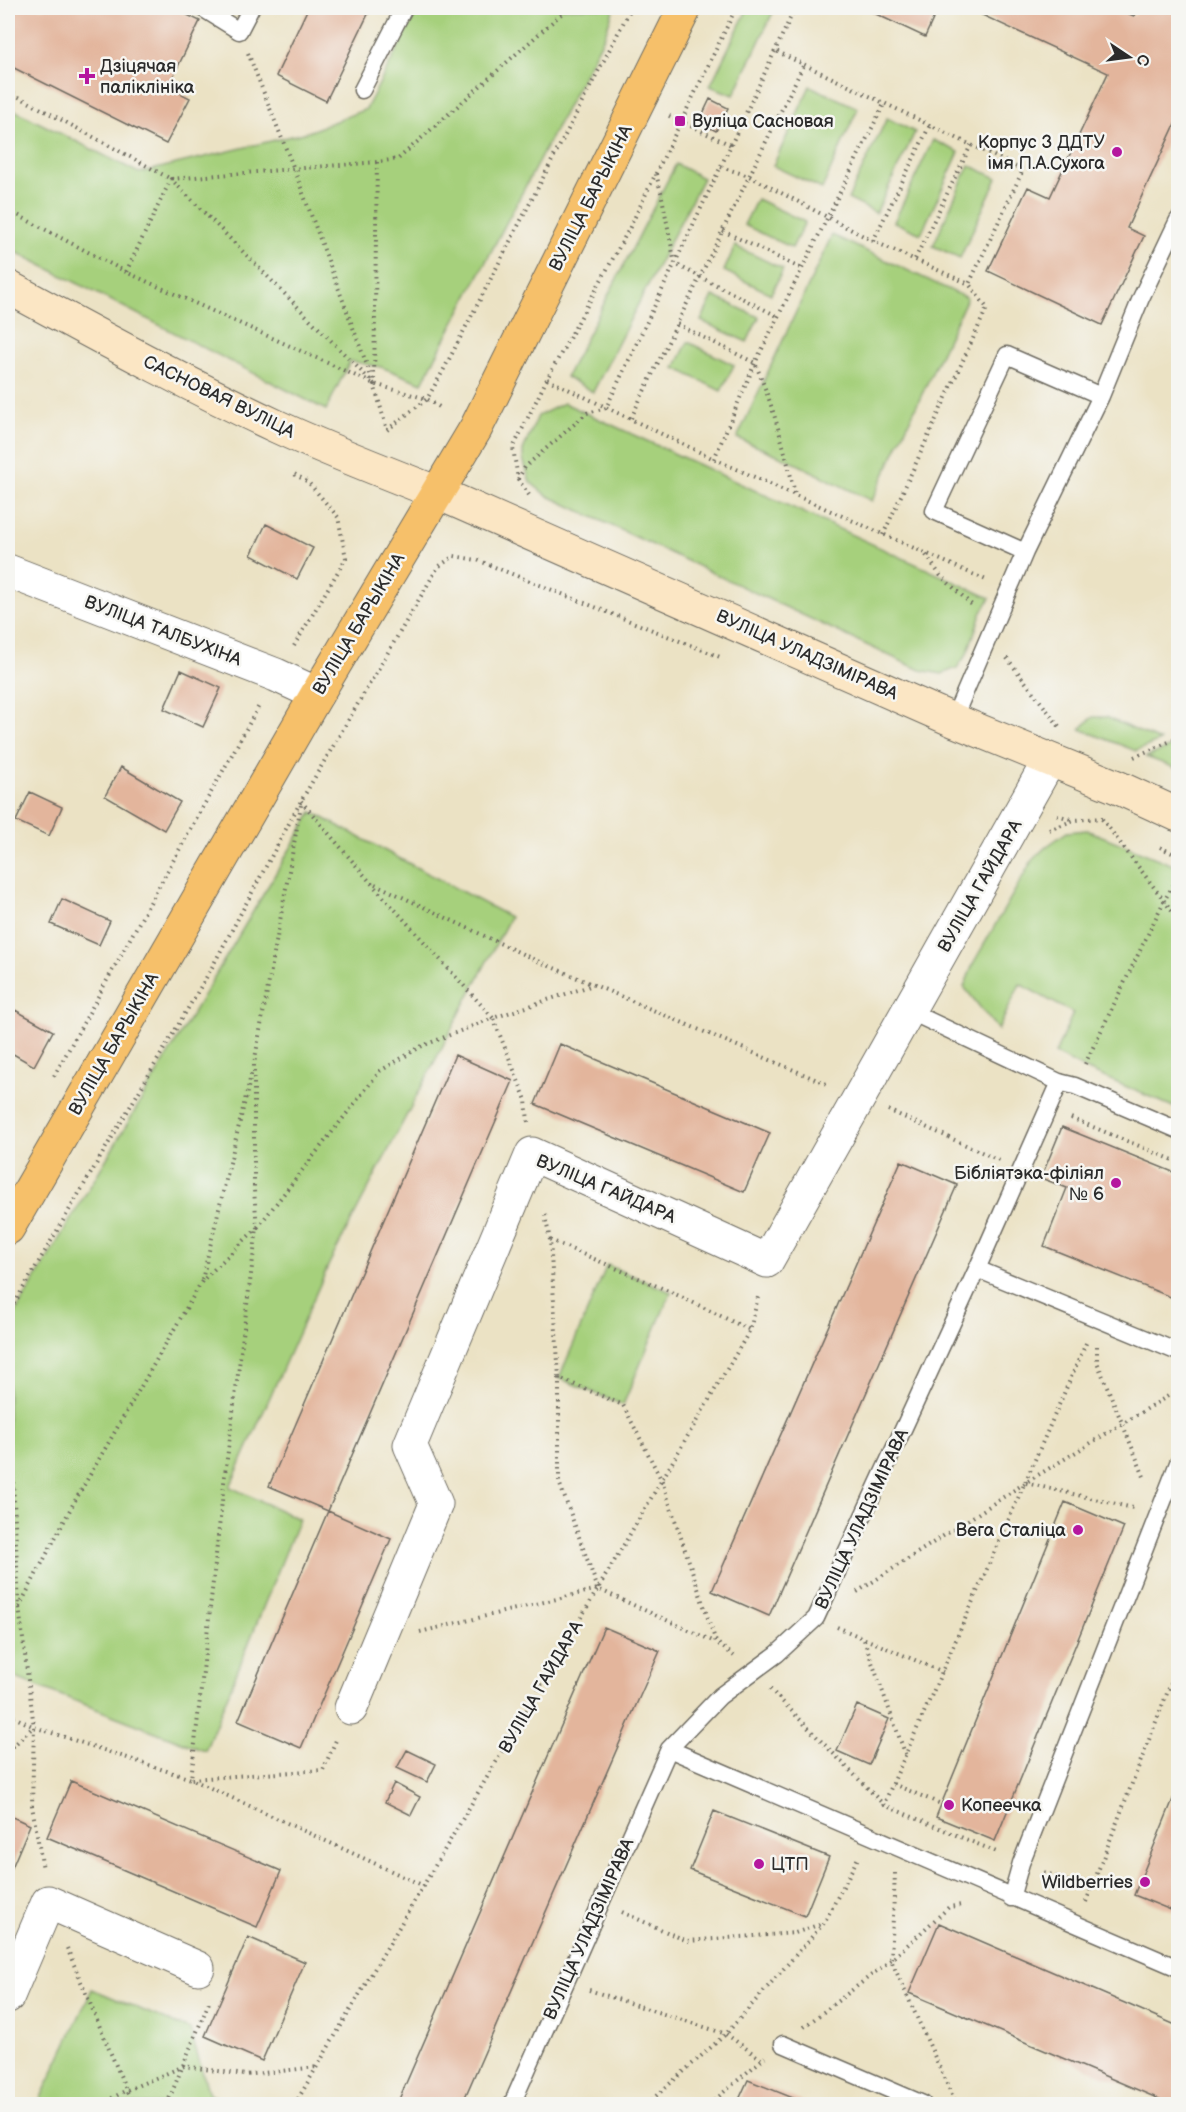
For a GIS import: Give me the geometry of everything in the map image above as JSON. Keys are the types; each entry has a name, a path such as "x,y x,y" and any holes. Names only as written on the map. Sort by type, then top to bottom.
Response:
{"main road":[{"name":"ВУЛІЦА БАРЫКІНА","path":"8,1227 317,694 476,428 685,8"},
{"name":"САСНОВАЯ ВУЛІЦА","path":"8,287 115,345 277,427 367,466 438,493"},
{"name":"ВУЛІЦА УЛАДЗІМІРАВА","path":"438,493 953,720 1057,747 1117,787 1179,815"}],"street":[{"name":"ВУЛІЦА ТАЛБУХІНА","path":"8,570 276,675 317,694"},
{"name":"ВУЛІЦА ГАЙДАРА","path":"351,1708 436,1504 410,1445 532,1154 767,1261 1057,747"},
{"path":"8,1996 48,1902 205,1980"}],"lane":[{"path":"202,8 239,31 251,8"},
{"path":"362,90 404,8"},
{"path":"953,720 1025,552 1101,396 1140,298 1179,220"},
{"path":"1025,552 934,511 1007,355 1101,396"},
{"path":"909,1011 1060,1082 1179,1130"},
{"name":"ВУЛІЦА УЛАДЗІМІРАВА","path":"512,2104 669,1749 720,1696 777,1654 816,1618 1022,1171 1060,1082"},
{"path":"977,1269 1179,1352"},
{"path":"1011,1898 1022,1863 1179,1463"},
{"path":"669,1749 1011,1898 1179,1968"},
{"path":"783,2044 922,2104"}],"path":[{"path":"171,179 398,159 567,8"},
{"path":"239,31 294,169 374,384 387,430 427,399 631,8"},
{"path":"513,448 547,379 629,229 736,8"},
{"path":"518,479 525,467 587,413 606,408 795,8"},
{"path":"776,51 1023,170 969,284"},
{"path":"631,418 804,64"},
{"path":"8,92 171,179 374,384"},
{"path":"714,459 755,363 884,104"},
{"path":"680,121 731,146"},
{"path":"873,241 930,125"},
{"path":"915,260 971,145"},
{"path":"374,384 376,162"},
{"path":"721,166 749,176 873,241 969,284 987,308 883,535"},
{"path":"655,174 661,192 675,264"},
{"path":"126,272 171,179"},
{"path":"8,210 126,272 374,384 427,399 441,408"},
{"path":"723,231 802,269"},
{"path":"675,264 779,316"},
{"path":"676,324 755,363 787,459 795,495"},
{"path":"547,379 714,459 1010,591"},
{"path":"53,1077 276,675 346,558 338,517"},
{"path":"925,553 940,575 981,614"},
{"path":"8,1314 210,971 301,801 438,567 454,556 477,560"},
{"path":"989,633 1057,747"},
{"path":"1138,755 1179,738"},
{"path":"301,801 371,883 494,1018 526,1100 532,1154"},
{"path":"202,1281 254,1064 301,801"},
{"path":"1074,820 1102,818 1179,919"},
{"path":"1083,1068 1164,901 1179,877"},
{"path":"371,883 533,959 859,1098 1022,1171"},
{"path":"20,1607 72,1506 202,1281 257,1228 380,1071 422,1046 494,1018 593,985"},
{"path":"191,1779 225,1474 257,1228 254,1190 254,1064"},
{"path":"1064,1115 1179,1162"},
{"path":"543,1208 550,1240 559,1378 560,1482 598,1589"},
{"path":"550,1240 750,1329"},
{"name":"ВУЛІЦА ГАЙДАРА","path":"295,2104 750,1329 767,1261"},
{"path":"647,2104 726,2034 824,1923 884,1805 1097,1318"},
{"path":"1096,1362 1159,1514"},
{"path":"8,1374 20,1607 34,1727 32,1806 48,1902 132,2104"},
{"path":"559,1378 623,1405 662,1481 716,1642"},
{"path":"816,1618 1025,1483 1179,1390"},
{"path":"1025,1483 1159,1514"},
{"path":"379,1641 598,1589 716,1642 753,1672 884,1805 1091,1890"},
{"path":"816,1618 943,1672"},
{"path":"864,1639 906,1756"},
{"path":"1077,1926 1179,1665"},
{"path":"191,1779 323,1770 351,1708"},
{"path":"8,1714 34,1727 191,1779 424,1886"},
{"path":"8,1751 34,1727"},
{"path":"893,1784 941,1804"},
{"path":"884,1805 897,1848 891,1960 956,2104"},
{"path":"710,2104 762,2059 891,1960 949,1906 1011,1898"},
{"path":"601,1903 687,1941 795,1933 824,1923"},
{"path":"167,2104 184,2066 205,1980"},
{"path":"566,1982 726,2034 762,2059"},
{"path":"101,2104 125,2091 184,2066 245,2075 317,2067"}],"green space":[{"path":"419,8 614,8 604,37 422,383 381,367 350,361 326,410 8,248 8,107 139,173 308,132 366,109"},
{"path":"748,8 775,8 734,95 710,86"},
{"path":"810,86 858,108 822,189 773,166"},
{"path":"887,118 915,132 876,213 848,199"},
{"path":"933,140 959,152 921,234 894,222"},
{"path":"676,164 703,178 593,392 566,377"},
{"path":"969,165 997,178 960,258 933,246"},
{"path":"757,199 805,222 792,248 744,225"},
{"path":"832,235 967,298 872,501 787,459 737,438"},
{"path":"735,246 783,269 771,294 724,271"},
{"path":"713,296 759,317 747,342 701,321"},
{"path":"688,342 734,365 721,391 675,368"},
{"path":"564,403 990,598 981,614 967,654 957,668 942,674 920,670 546,495 530,482 523,459 523,450 538,416"},
{"path":"1093,717 1106,717 1160,741 1136,751 1080,729"},
{"path":"1173,746 1178,749 1178,769 1146,757"},
{"path":"312,812 510,917 329,1264 230,1487 299,1519 205,1751 8,1675 8,1325"},
{"path":"1087,830 1178,867 1178,1109 1055,1054 1073,1013 1020,984 998,1030 964,987 974,962 1033,859 1067,832"},
{"path":"607,1265 671,1292 623,1405 559,1378"},
{"path":"92,1989 190,2030 209,2094 232,2104 38,2104"}],"building":[{"path":"8,8 173,8 200,21 168,87 190,98 166,144 8,65"},
{"path":"308,8 371,8 326,101 276,76"},
{"path":"863,8 938,8 925,37"},
{"name":"Корпус 3 ДДТУ імя П.А.Сухога","path":"967,8 1115,8 1134,16 1138,8 1170,8 1178,11 1178,118 1127,228 1144,236 1102,325 988,271 1028,187 1050,197 1108,73"},
{"path":"710,99 728,108 716,131 699,122"},
{"path":"266,524 313,548 297,579 251,555"},
{"path":"181,670 221,688 203,727 164,709"},
{"path":"121,767 180,802 164,830 105,796"},
{"path":"30,792 62,807 49,836 16,821"},
{"path":"62,899 110,921 99,945 51,924"},
{"path":"15,1010 53,1031 34,1066 8,1051 8,1025"},
{"path":"560,1044 770,1133 744,1192 535,1104"},
{"path":"455,1055 513,1081 328,1511 269,1486"},
{"path":"1062,1127 1178,1174 1178,1300 1044,1246 1067,1188 1041,1178"},
{"path":"901,1161 957,1185 769,1616 712,1591"},
{"path":"1065,1502 1124,1527 995,1841 936,1817"},
{"path":"328,1511 391,1539 301,1748 238,1721"},
{"path":"604,1627 660,1651 462,2104 397,2104"},
{"path":"857,1705 889,1719 869,1765 837,1751"},
{"path":"407,1750 436,1764 427,1782 397,1768"},
{"path":"71,1781 281,1871 257,1927 47,1837"},
{"path":"394,1783 420,1797 411,1815 385,1802"},
{"path":"1178,1787 1178,1913 1134,1895"},
{"name":"ЦТП","path":"714,1811 829,1857 805,1916 690,1870"},
{"path":"8,1815 30,1825 8,1877"},
{"path":"939,1923 1178,2026 1178,2104 1171,2104 909,1993"},
{"path":"248,1937 305,1962 262,2061 205,2036"},
{"path":"748,2080 808,2104 737,2104"}],"place":[{"name":"Дзіцячая паліклініка","path":"87,76"},
{"name":"Вуліца Сасновая","path":"680,121"},
{"name":"Корпус 3 ДДТУ імя П.А.Сухога","path":"1117,152"},
{"name":"Бібліятэка-філіял № 6","path":"1116,1183"},
{"name":"Вега Сталіца","path":"1078,1530"},
{"name":"Копеечка","path":"949,1805"},
{"name":"ЦТП","path":"759,1864"},
{"name":"Wildberries","path":"1145,1882"}]}
